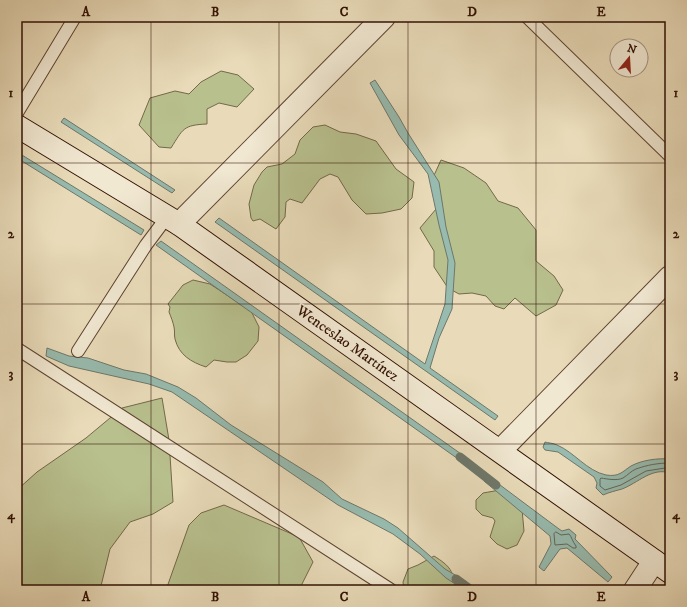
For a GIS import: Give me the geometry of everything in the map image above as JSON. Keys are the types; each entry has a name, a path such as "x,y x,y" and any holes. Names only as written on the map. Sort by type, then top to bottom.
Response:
{"main road":[{"path":"173,220 384,17"},
{"name":"Wenceslao Martínez","path":"17,126 173,220 662,567"},
{"path":"500,451 670,277"},
{"path":"635,590 662,567"}],"lane":[{"path":"17,113 75,17"},
{"path":"527,17 670,156"},
{"path":"78,351 146,245 173,220"},
{"path":"19,350 391,590"}],"green space":[{"path":"221,71 238,75 254,89 237,107 219,103 207,109 207,124 184,129 171,148 159,147 139,125 150,98 175,91 189,94 201,82"},
{"path":"325,125 340,132 356,134 376,141 396,169 414,182 412,198 401,209 382,213 366,214 352,200 338,177 330,174 320,179 302,203 290,199 286,202 285,217 276,229 260,219 253,221 251,218 249,204 254,185 262,172 267,167 282,164 295,154 300,140 313,127"},
{"path":"441,160 464,168 486,183 498,201 518,208 536,230 536,261 554,276 563,290 556,305 536,316 515,298 504,309 495,306 486,296 472,293 459,294 448,288 434,267 434,251 420,228 442,202 431,182"},
{"path":"193,280 210,284 251,311 259,327 258,341 247,355 236,362 214,360 206,367 195,363 186,357 179,349 175,338 174,325 169,312 170,307 168,304 183,285"},
{"path":"162,398 169,440 173,502 153,514 130,522 110,549 100,590 17,590 17,490 37,472 86,438 122,408"},
{"path":"500,490 522,509 524,531 517,545 507,549 497,544 490,537 495,521 493,518 482,515 476,509 476,500 483,493"},
{"path":"224,505 299,537 313,562 299,590 166,590 189,525 201,513"},
{"path":"434,556 444,563 450,570 454,578 455,590 404,590 403,582 408,569"}],"water":[{"path":"375,80 439,182 446,227 455,263 452,309 439,338 430,368 498,416 495,420 215,222 219,218 425,364 445,304 448,260 428,174 399,135 370,83"},
{"path":"64,118 175,190 172,193 61,122"},
{"path":"17,152 144,230 141,235 17,158"},
{"path":"161,241 471,461 468,466 156,245"},
{"path":"47,348 69,356 88,358 124,370 146,374 178,387 196,398 231,425 323,482 342,499 384,519 398,528 445,569 467,582 463,589 446,578 420,554 393,534 338,505 172,392 149,384 69,366 46,356"},
{"path":"545,442 555,444 563,448 593,470 606,475 617,475 635,464 660,459 670,459 670,473 657,472 645,476 622,489 603,495 596,488 597,483 594,477 558,452 545,450 543,447"},
{"path":"488,476 559,529 562,531 569,529 576,535 575,539 612,577 608,582 567,548 560,549 544,571 539,567 551,544 550,536 484,481"}],"waterway":[{"path":"460,457 496,485"},
{"path":"456,579 471,590"}]}
